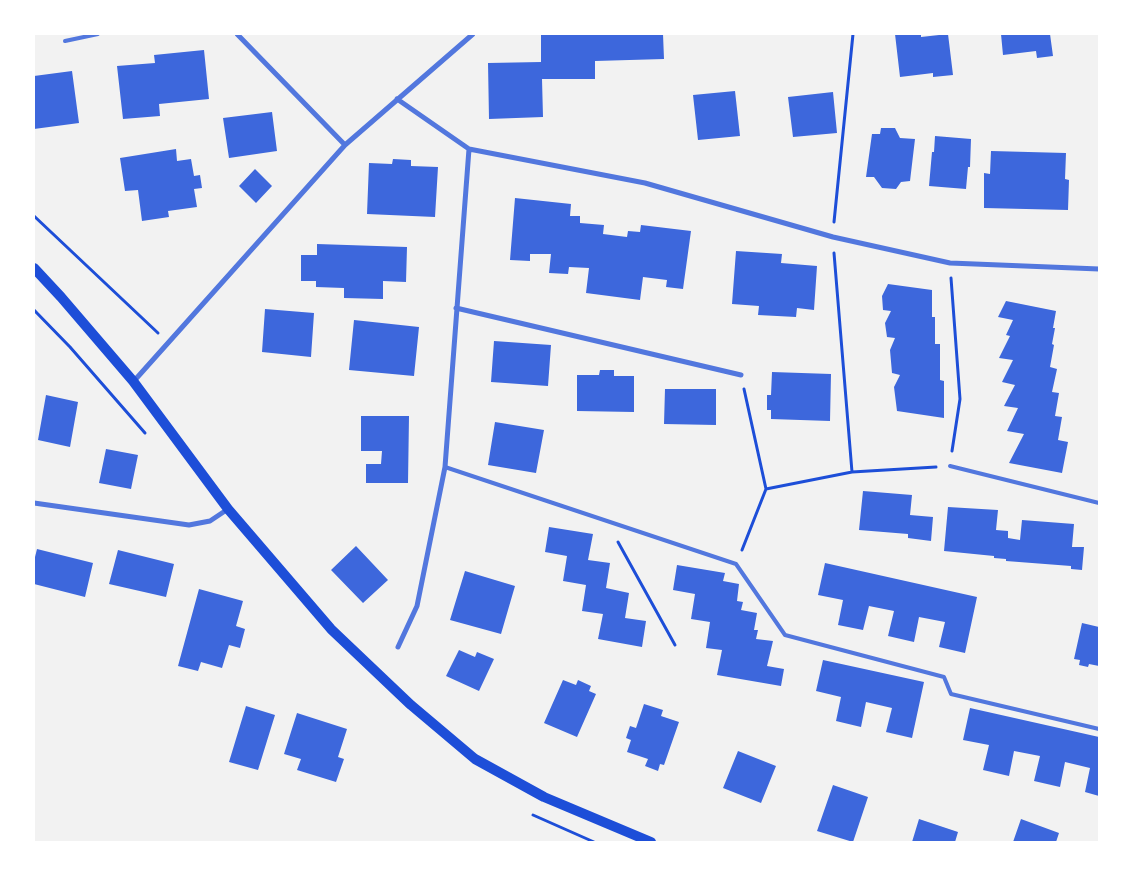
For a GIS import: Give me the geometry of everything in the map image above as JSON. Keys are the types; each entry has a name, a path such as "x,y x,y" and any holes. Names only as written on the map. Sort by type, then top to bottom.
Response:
{"main road":[{"path":"34,268 61,296 133,381 228,509 331,629 411,705 475,759 544,797 651,842"}],"street":[{"path":"237,34 345,145"},
{"path":"133,381 169,344 345,145 473,34"},
{"path":"397,99 469,149 644,183 833,237 950,263 1099,269"},
{"path":"398,647 417,606 445,467 469,149"},
{"path":"456,308 741,375"},
{"path":"34,503 189,525 210,521 228,509"}],"lane":[{"path":"65,41 98,34"},
{"path":"950,466 1099,504"},
{"path":"445,467 736,564 785,635 944,677 951,694 1099,729"}],"path":[{"path":"34,216 169,344"},
{"path":"766,489 852,472 950,466 960,399 950,263"},
{"path":"34,310 70,347 150,439"},
{"path":"736,564 766,489 741,375"},
{"path":"607,522 676,645"}],"building":[{"path":"541,34 663,34 664,59 595,61 595,79 542,79 543,117 489,119 488,63 541,62"},
{"path":"895,34 921,34 921,37 948,34 953,75 933,77 933,73 900,77"},
{"path":"1001,34 1050,34 1053,56 1037,58 1036,51 1003,55"},
{"path":"204,50 209,99 159,104 160,116 123,119 117,66 155,63 154,55"},
{"path":"72,71 79,123 34,129 34,76"},
{"path":"735,91 740,136 698,140 693,95"},
{"path":"833,92 837,133 793,137 788,97"},
{"path":"272,112 277,151 229,158 223,118"},
{"path":"881,128 895,128 900,138 915,139 910,181 901,182 896,189 882,188 874,177 866,177 872,134 880,134"},
{"path":"935,136 971,139 970,167 968,167 966,189 929,186"},
{"path":"176,149 177,161 191,159 194,176 200,175 202,188 194,189 197,207 168,211 169,217 142,221 138,190 125,191 120,158"},
{"path":"991,151 1066,153 1065,179 1069,180 1068,210 984,208 984,173 990,174"},
{"path":"393,159 411,160 411,166 438,167 435,217 367,214 369,163 392,164"},
{"path":"255,169 272,186 256,203 239,186"},
{"path":"515,198 571,204 570,216 580,216 580,223 604,225 603,234 627,237 628,231 640,232 641,225 691,231 683,289 666,287 667,280 643,277 640,300 586,293 589,268 569,267 568,274 549,273 551,254 530,254 530,261 510,260"},
{"path":"317,244 407,247 406,282 383,281 383,299 344,298 344,288 316,287 316,281 301,281 301,255 317,255"},
{"path":"736,251 782,254 781,263 817,266 814,310 797,308 796,317 758,315 759,306 732,304"},
{"path":"888,284 932,290 935,344 940,344 940,380 944,381 944,418 897,411 894,387 900,375 892,373 890,350 895,338 887,337 885,323 891,311 883,310 882,296"},
{"path":"1006,301 1056,311 1052,344 1054,345 1050,367 1057,369 1052,392 1059,393 1055,416 1062,417 1058,440 1068,442 1062,473 1009,463 1024,434 1007,431 1018,408 1004,406 1015,385 1002,382 1013,360 999,358 1010,336 1006,335 1013,320 998,317"},
{"path":"265,309 314,313 311,357 262,352"},
{"path":"354,320 419,327 414,376 349,370"},
{"path":"494,341 551,345 548,386 491,382"},
{"path":"600,370 614,370 614,376 634,376 634,412 577,411 577,375 599,375"},
{"path":"772,372 831,374 830,421 771,419 771,410 767,410 767,395 771,395"},
{"path":"665,389 716,389 716,425 664,424"},
{"path":"46,395 78,402 70,447 38,440"},
{"path":"361,416 409,416 408,483 366,483 366,464 381,464 382,451 361,451"},
{"path":"495,422 544,430 536,473 488,465"},
{"path":"106,449 138,455 131,489 99,483"},
{"path":"863,491 912,495 910,515 933,517 931,541 908,538 908,534 859,530"},
{"path":"948,507 998,510 996,530 1008,531 1008,538 1020,540 1022,520 1074,524 1072,547 1084,547 1082,570 1071,569 1071,566 1006,561 1006,559 994,558 994,556 944,551"},
{"path":"549,527 593,534 588,560 610,563 606,588 629,593 625,618 646,621 642,647 598,639 603,614 582,611 586,585 563,581 567,556 545,552"},
{"path":"356,546 388,580 363,603 331,570"},
{"path":"37,549 93,563 85,597 34,584 34,561"},
{"path":"118,550 174,564 166,597 109,584"},
{"path":"825,563 977,597 965,653 939,647 945,622 919,617 914,642 888,636 894,611 869,606 863,630 838,625 843,600 818,595"},
{"path":"677,565 725,573 723,581 739,584 737,601 743,602 741,610 757,613 754,630 758,630 756,639 773,641 767,666 784,669 781,686 717,675 722,650 706,648 710,622 691,619 695,594 673,590"},
{"path":"465,571 515,586 501,634 450,620"},
{"path":"199,589 243,601 236,626 245,629 240,648 229,645 222,668 201,662 198,671 178,666"},
{"path":"1082,623 1099,627 1099,666 1089,664 1088,667 1079,665 1080,660 1074,659"},
{"path":"459,650 475,657 477,652 494,659 479,691 446,676"},
{"path":"823,660 924,682 912,738 886,732 892,708 866,702 861,727 836,721 841,697 816,691"},
{"path":"563,680 576,685 578,680 591,686 589,691 596,694 577,737 544,723"},
{"path":"644,704 663,710 661,716 679,722 664,765 660,764 658,771 645,766 648,759 627,752 631,740 626,738 630,726 636,728"},
{"path":"246,706 275,715 258,770 229,762"},
{"path":"970,708 1099,737 1099,796 1085,792 1090,768 1065,762 1060,787 1034,781 1040,756 1014,751 1009,776 983,770 989,745 963,740"},
{"path":"297,713 347,729 338,757 344,759 336,782 297,770 301,759 284,754"},
{"path":"738,751 776,766 761,803 723,788"},
{"path":"833,785 868,797 853,842 817,831"},
{"path":"919,819 958,832 955,842 912,842"},
{"path":"1021,819 1059,833 1056,842 1013,842"}]}
